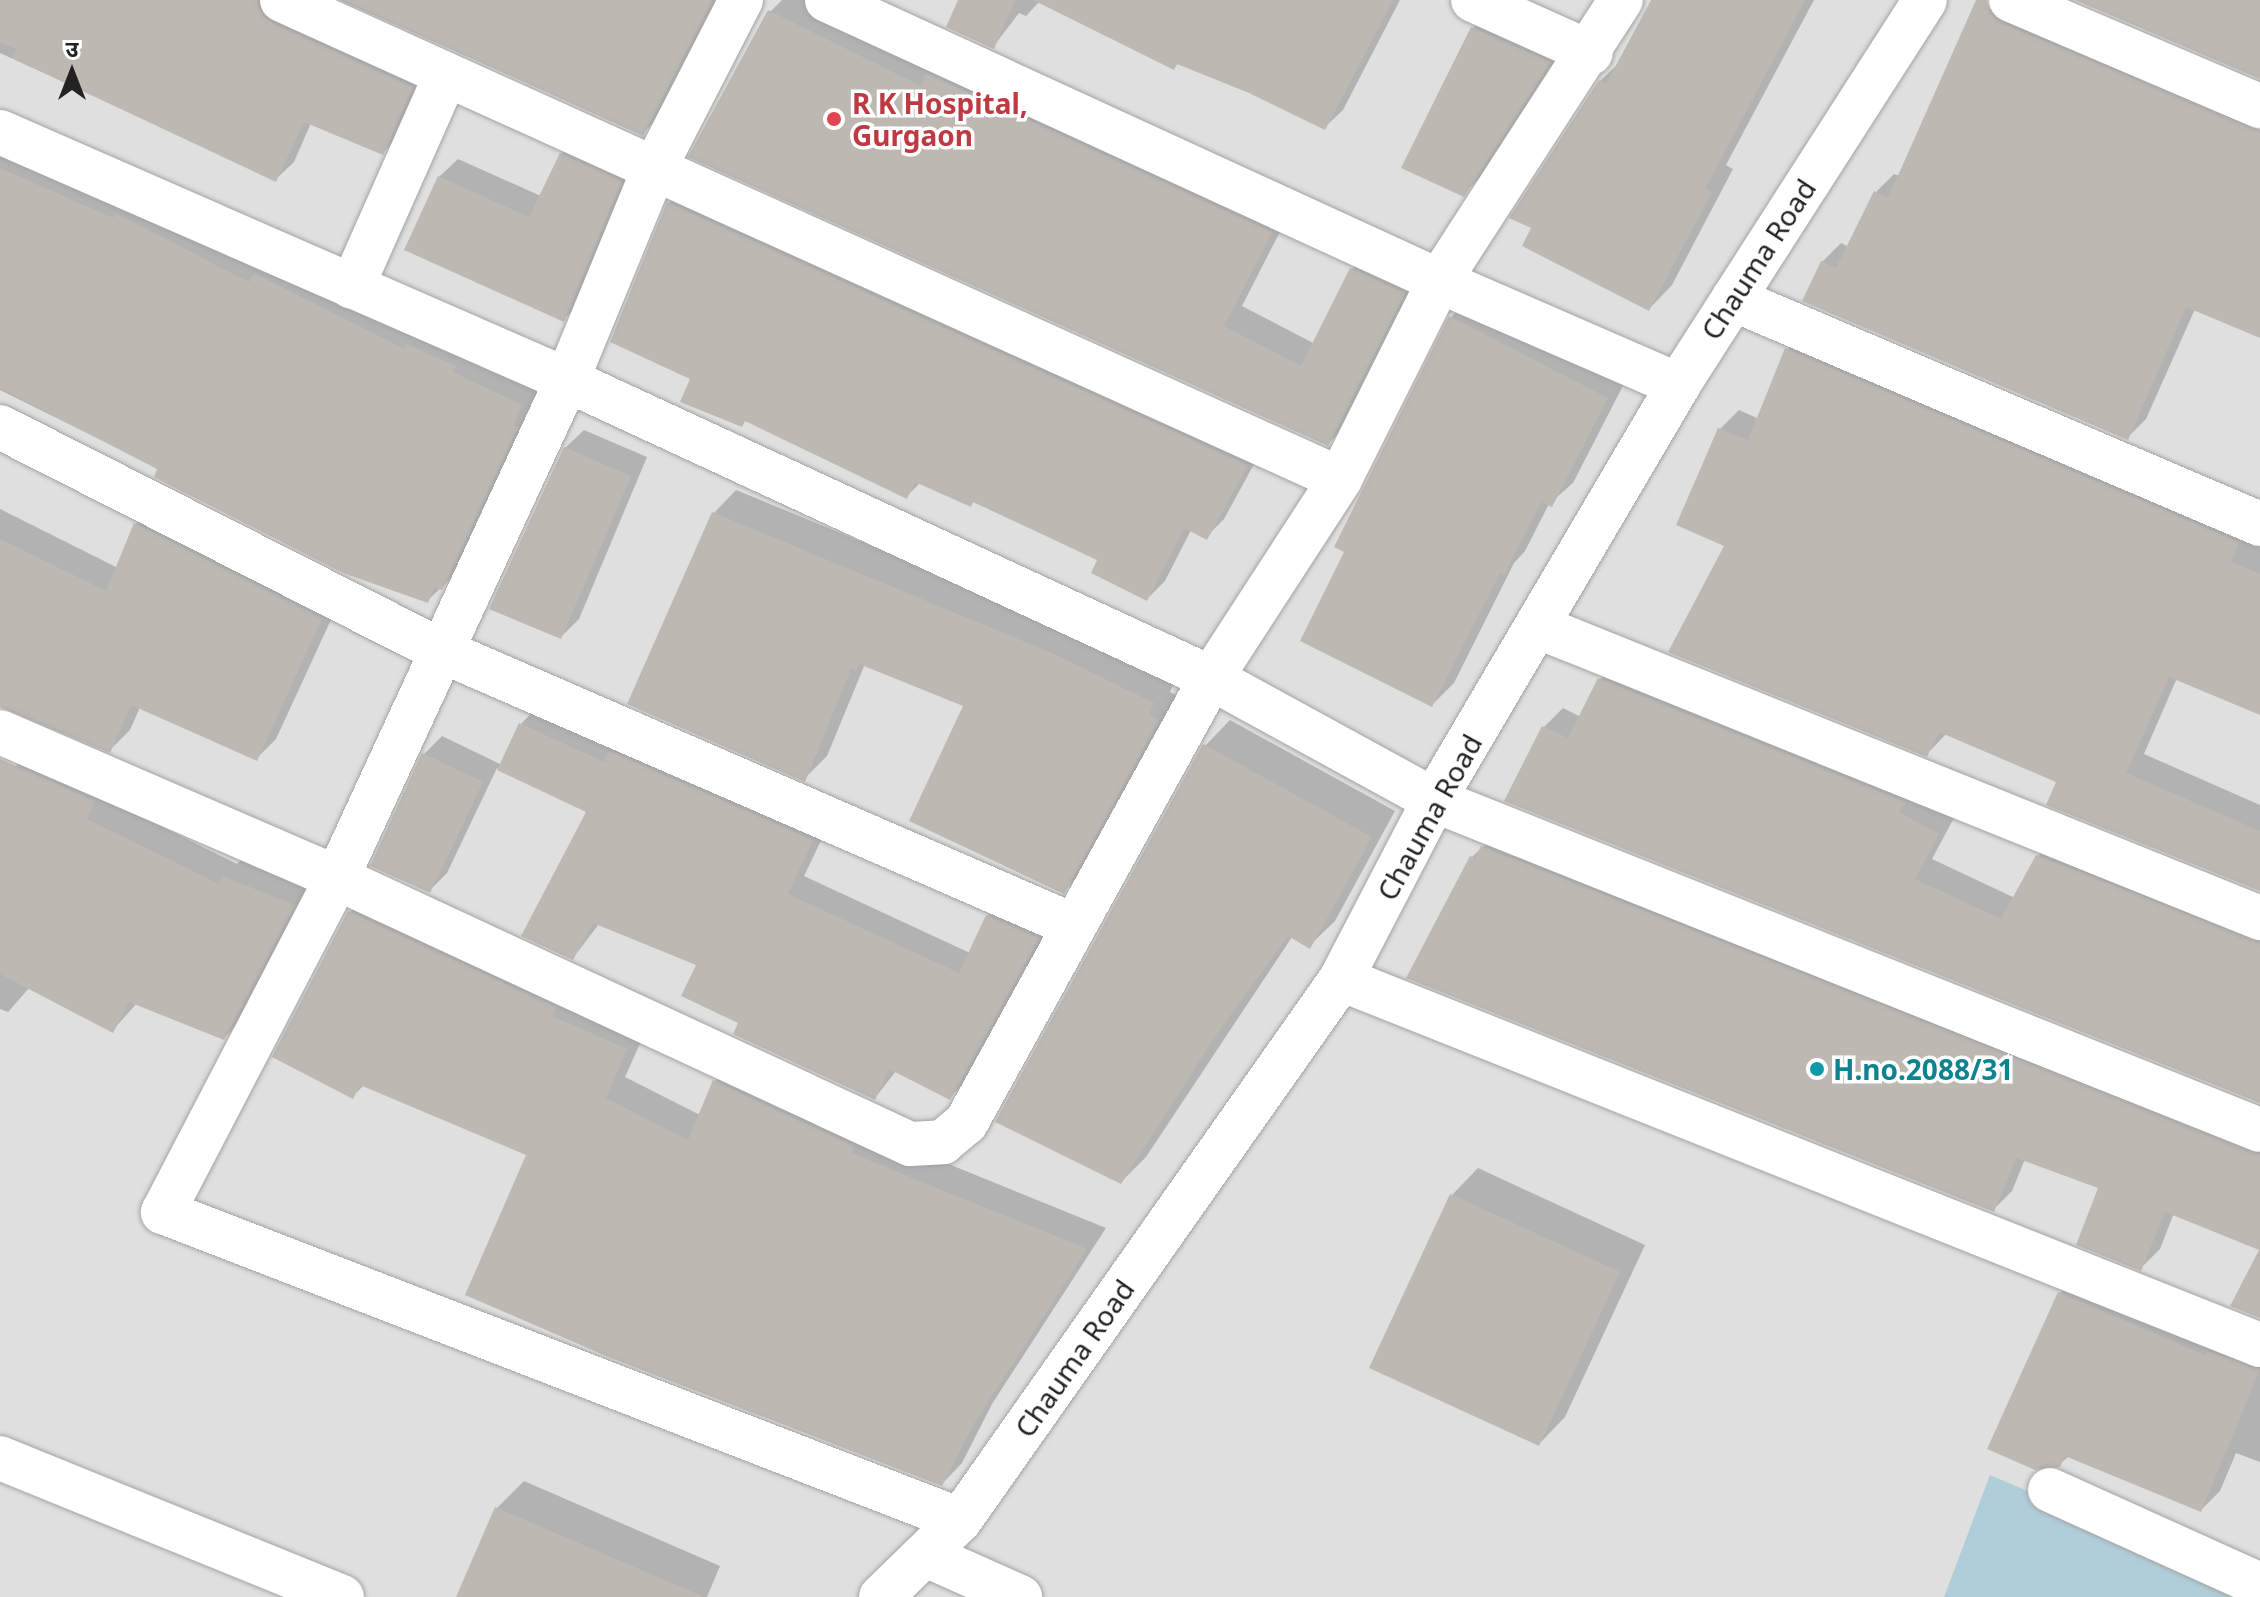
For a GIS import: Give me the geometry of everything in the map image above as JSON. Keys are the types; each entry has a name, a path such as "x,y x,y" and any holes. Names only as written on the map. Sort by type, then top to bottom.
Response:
{"street":[{"path":"282,0 445,77 1340,479"},
{"path":"741,0 654,169 567,380 337,878 163,1212 960,1520"},
{"path":"827,0 1439,281 1678,385"},
{"path":"1473,0 1591,53"},
{"path":"0,732 337,878 910,1144 943,1142 966,1123 1072,925 1211,678 1340,479 1439,281 1591,53 1621,0"},
{"name":"Chauma Road","path":"881,1597 928,1556 960,1520 1341,979 1434,800 1539,627 1678,385 1925,0"},
{"path":"2011,0 2260,106"},
{"path":"352,287 445,77"},
{"path":"0,132 567,380 1211,678 1434,800 2260,1130"},
{"path":"1733,299 2260,524"},
{"path":"0,427 442,651 1072,925"},
{"path":"1539,627 2260,918"},
{"path":"1341,979 2260,1345"},
{"path":"0,1458 342,1597"},
{"path":"2050,1490 2260,1585"},
{"path":"928,1556 1020,1597"}],"shaded area":[{"path":"0,0 2260,0 2260,1597 0,1597"}],"water":[{"path":"1990,1475 2260,1590 2260,1597 1944,1597"}],"building":[{"path":"0,0 257,0 261,14 272,23 413,87 383,155 304,122 276,182 12,58 17,49 0,42"},
{"path":"343,0 709,0 712,1 643,136"},
{"path":"958,0 1015,0 994,49 946,27"},
{"path":"1033,0 1393,0 1325,130 1249,93 1177,64 1174,70"},
{"path":"1651,0 1805,0 1705,189 1712,192 1649,311 1522,246 1531,228 1509,218 1599,80 1606,84"},
{"path":"1976,0 1986,0 1991,14 2001,23 2260,130 2260,338 2186,307 2128,440 1802,301 1821,261 1836,268 1874,191 1888,198"},
{"path":"2075,0 2260,0 2260,79"},
{"path":"768,10 921,86 926,73 1272,232 1224,326 1301,366 1350,268 1405,293 1328,446 688,157"},
{"path":"1471,27 1551,62 1464,197 1401,168"},
{"path":"560,153 622,181 564,322 404,250 438,176 529,217"},
{"path":"0,168 113,218 115,213 249,282 254,273 404,349 406,344 456,366 453,372 522,405 513,425 518,427 442,590 434,587 428,603 343,573 154,477 157,469 0,388"},
{"path":"667,202 1248,465 1207,540 1184,528 1147,601 1091,573 1097,560 973,502 971,507 915,482 907,499 745,421 742,427 680,402 690,379 610,342"},
{"path":"1449,316 1608,398 1552,507 1541,502 1504,575 1500,573 1432,707 1300,641 1344,552 1334,547"},
{"path":"1785,348 2239,542 2231,562 2260,574 2260,715 2169,677 2126,773 2260,831 2260,891 2046,805 2056,782 1939,732 1927,757 1668,652 1724,546 1676,525 1718,428 1748,440"},
{"path":"564,447 631,476 561,639 489,609"},
{"path":"712,512 1054,654 1154,703 1149,715 1159,720 1064,894 909,821 963,706 859,664 856,671 851,669 805,782 627,704"},
{"path":"134,523 322,618 257,761 131,705 110,753 0,707 0,539 106,591"},
{"path":"1598,678 1905,802 1899,812 1939,834 1915,879 2001,919 2036,855 2260,942 2260,1103 1504,801 1542,726 1568,738"},
{"path":"519,723 604,762 609,751 813,840 788,894 959,973 986,915 1039,938 950,1100 889,1069 875,1100 733,1034 738,1023 681,996 696,965 593,923 573,960 521,936 586,812 497,770"},
{"path":"1203,744 1372,837 1310,949 1288,936 1214,1038 1121,1184 995,1122"},
{"path":"422,753 483,782 430,893 370,866"},
{"path":"0,759 95,801 87,819 219,884 222,876 295,905 224,1040 129,1002 113,1033 0,974"},
{"path":"1481,846 2260,1154 2260,1318 2230,1306 2259,1250 2165,1212 2141,1271 2076,1245 2098,1188 2016,1158 1994,1212 1406,978 1470,856 1475,858"},
{"path":"348,911 556,1007 552,1016 627,1049 606,1098 688,1140 713,1080 854,1146 851,1153 1087,1249 972,1427 942,1486 606,1356 465,1295 526,1155 360,1085 353,1099 272,1057"},
{"path":"1450,1194 1620,1272 1539,1446 1369,1368"},
{"path":"2058,1292 2205,1355 2207,1351 2260,1369 2201,1512 2065,1456 2060,1467 2035,1470 1987,1449"},
{"path":"495,1507 704,1597 456,1597"}],"place":[{"name":"R K Hospital, Gurgaon","path":"834,119"},
{"name":"H.no.2088/31","path":"1817,1069"}]}
